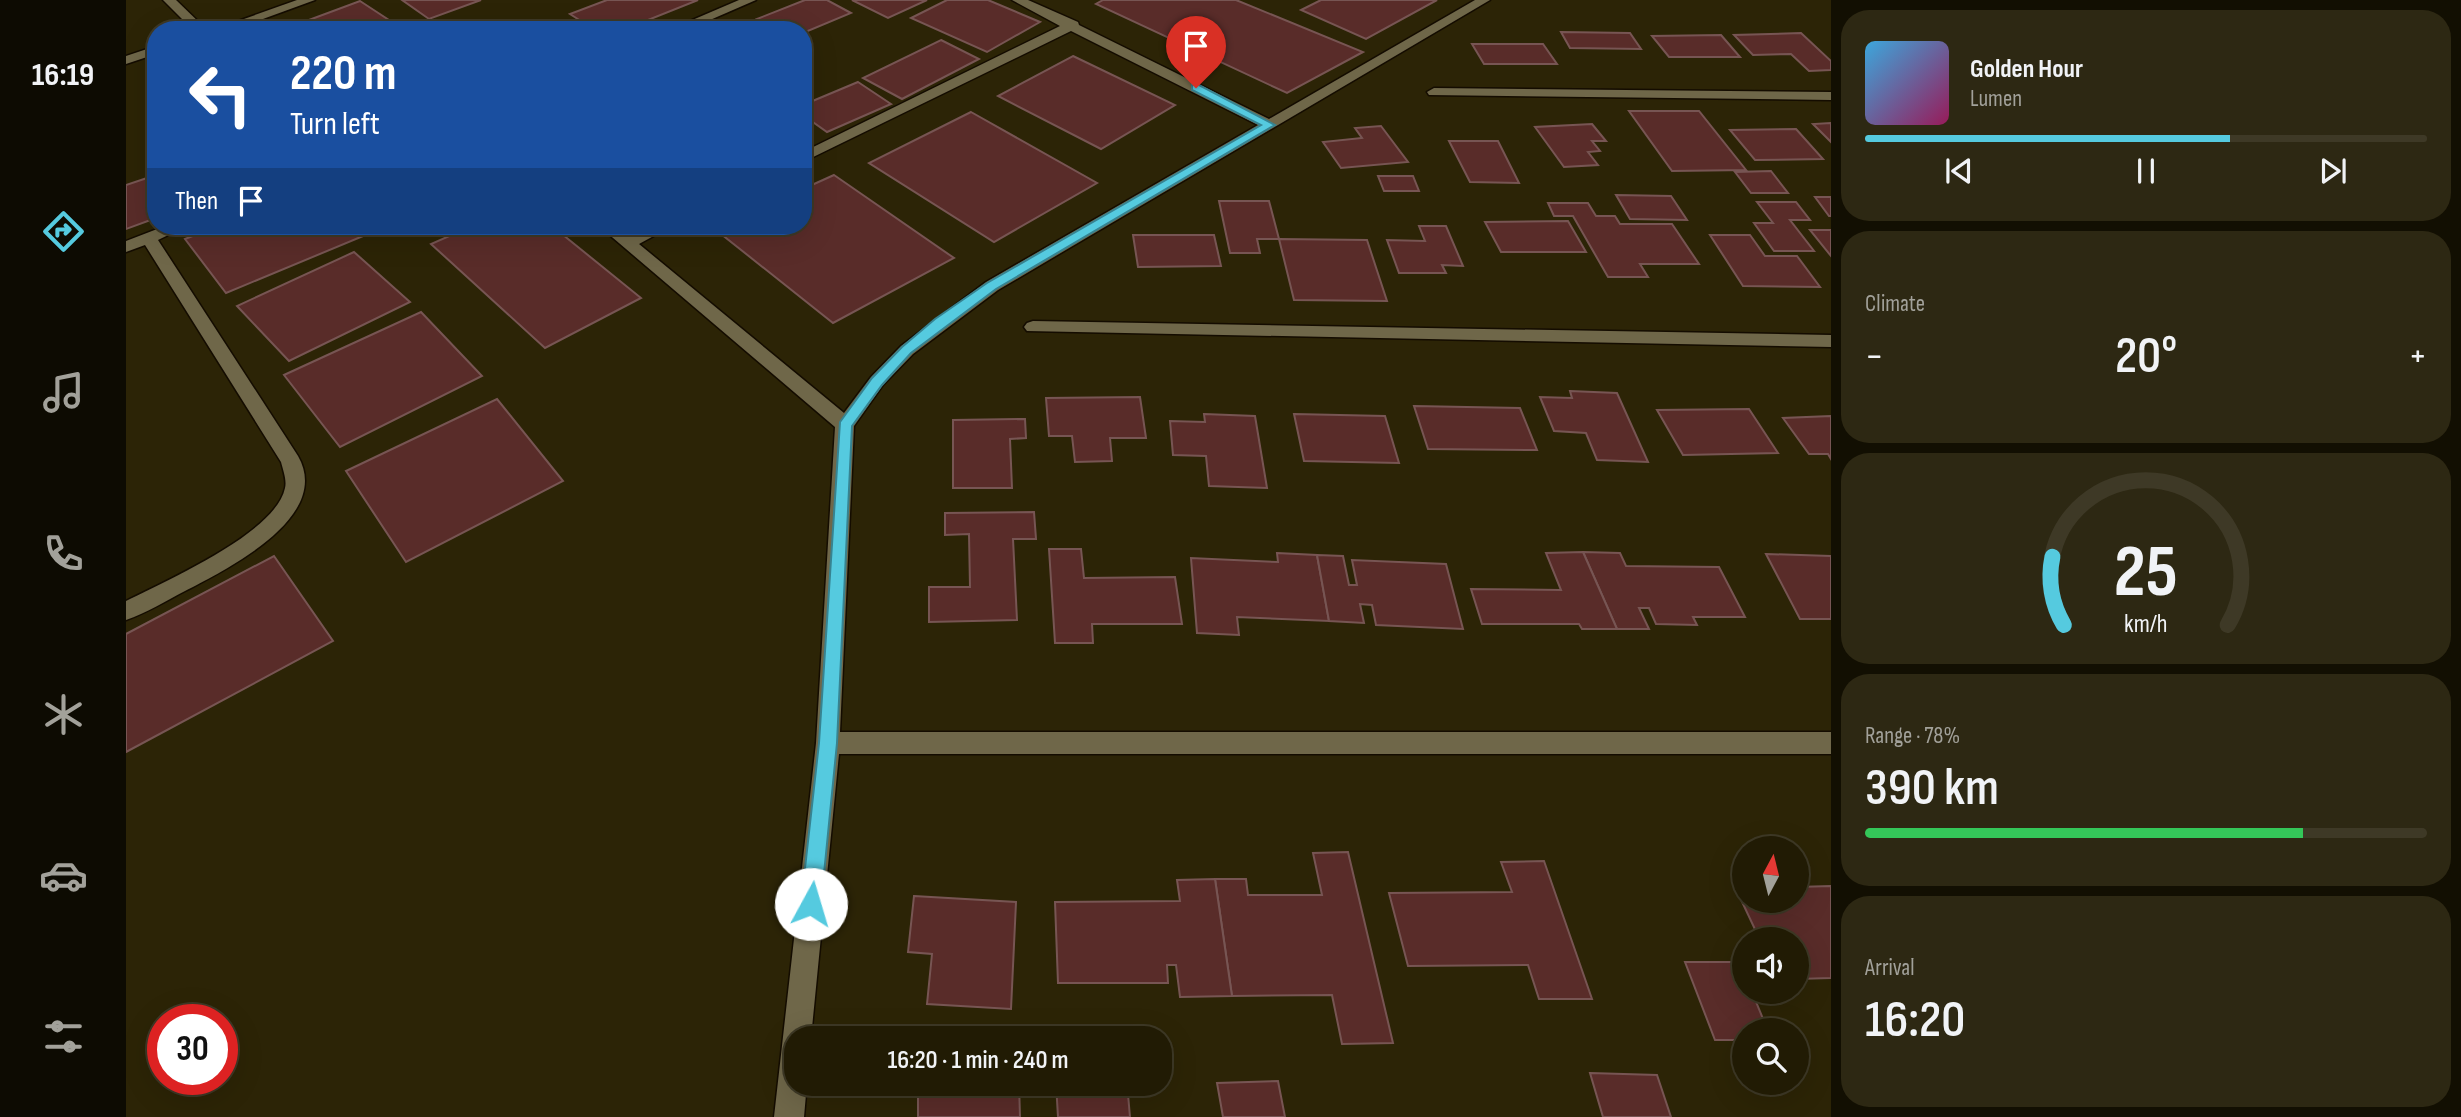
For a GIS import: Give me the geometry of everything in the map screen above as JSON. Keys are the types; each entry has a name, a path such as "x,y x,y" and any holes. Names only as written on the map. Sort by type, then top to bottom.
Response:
{"street":[{"path":"169,0 191,21"},
{"path":"246,21 309,0"},
{"path":"698,21 750,0"},
{"path":"1018,0 1073,25 1269,125"},
{"path":"798,1026 828,743 845,425 877,381 907,350 992,286 1484,0"},
{"path":"812,154 1073,25"},
{"path":"126,60 147,53"},
{"path":"1434,92 1831,96"},
{"path":"126,247 156,235"},
{"path":"619,235 845,425"},
{"path":"629,243 645,235"},
{"path":"126,611 252,543 279,520 295,489 291,461 149,238"},
{"path":"1033,327 1831,341"},
{"path":"828,743 1831,743"},
{"path":"789,1117 791,1096"}],"building":[{"path":"402,0 481,0 429,19"},
{"path":"607,0 698,0 646,21 581,21 570,14"},
{"path":"805,0 827,0 851,13 812,29 812,21 757,19"},
{"path":"852,0 927,0 888,18"},
{"path":"947,0 988,0 1040,22 987,52 911,18"},
{"path":"1103,0 1236,0 1363,52 1287,93 1096,4"},
{"path":"1321,0 1437,0 1366,39 1301,10"},
{"path":"360,1 390,21 306,21"},
{"path":"1561,32 1630,33 1641,49 1570,48"},
{"path":"1801,33 1831,61 1831,70 1809,71 1791,54 1753,55 1734,35"},
{"path":"1721,35 1740,57 1669,57 1652,36"},
{"path":"941,40 979,59 902,99 863,78"},
{"path":"1472,44 1543,44 1557,64 1484,64"},
{"path":"1073,56 1175,105 1101,149 998,96"},
{"path":"858,82 891,104 827,132 812,121 812,101"},
{"path":"1629,111 1699,111 1746,170 1672,171"},
{"path":"971,112 1097,183 994,242 869,163"},
{"path":"1831,123 1831,142 1813,124"},
{"path":"1592,124 1606,141 1592,141 1600,151 1588,152 1598,165 1564,167 1535,127"},
{"path":"1381,126 1408,162 1341,168 1323,142 1362,138 1355,128"},
{"path":"1796,129 1823,159 1755,160 1730,130"},
{"path":"1449,141 1498,141 1519,183 1470,182"},
{"path":"1771,171 1788,193 1751,193 1735,172"},
{"path":"834,175 954,258 833,323 722,235 812,235 812,185"},
{"path":"1378,176 1413,176 1419,191 1384,191"},
{"path":"147,178 147,221 126,229 126,185"},
{"path":"1616,195 1671,196 1687,220 1630,219"},
{"path":"1815,197 1831,197 1831,216 1829,216"},
{"path":"1219,201 1269,201 1279,239 1257,239 1260,253 1230,253"},
{"path":"1757,202 1796,202 1810,220 1790,220 1814,251 1774,251 1754,223 1773,223"},
{"path":"1548,203 1588,203 1596,216 1615,216 1620,224 1672,224 1699,264 1640,264 1648,277 1608,277 1573,216 1554,216"},
{"path":"1568,221 1586,252 1501,252 1485,222"},
{"path":"1419,226 1446,226 1463,266 1442,265 1446,273 1399,273 1387,240 1425,241"},
{"path":"1810,230 1831,230 1831,256"},
{"path":"195,235 366,235 226,293 185,239"},
{"path":"452,235 563,235 641,298 545,348 431,244"},
{"path":"1133,235 1214,235 1221,266 1138,267"},
{"path":"1710,235 1750,235 1765,256 1797,256 1820,287 1743,286"},
{"path":"1279,239 1367,240 1387,301 1294,300"},
{"path":"354,252 410,302 289,361 237,306"},
{"path":"421,312 482,376 340,447 284,375"},
{"path":"1570,391 1617,393 1648,462 1597,460 1586,433 1554,431 1540,397 1572,398"},
{"path":"1140,397 1146,438 1110,438 1112,461 1075,462 1072,436 1049,436 1046,398"},
{"path":"497,399 563,481 406,562 346,471"},
{"path":"1414,406 1520,408 1537,450 1428,449"},
{"path":"1749,409 1778,453 1683,455 1657,410"},
{"path":"1204,414 1255,416 1267,488 1209,486 1206,456 1173,455 1170,421 1205,422"},
{"path":"1294,414 1385,416 1399,463 1304,461"},
{"path":"1831,416 1831,459 1828,454 1809,454 1783,418"},
{"path":"1025,419 1026,438 1010,439 1012,488 953,488 953,420"},
{"path":"1034,512 1036,539 1013,539 1017,620 929,622 929,587 970,587 969,534 945,535 945,513"},
{"path":"1049,549 1081,549 1084,578 1175,577 1182,624 1092,624 1093,643 1055,643"},
{"path":"1583,552 1620,553 1626,566 1719,567 1745,617 1693,617 1697,625 1656,624 1649,608 1639,608 1649,629 1617,629"},
{"path":"1583,552 1617,629 1582,629 1579,624 1482,624 1471,589 1561,590 1546,553"},
{"path":"1277,553 1317,555 1329,621 1237,617 1239,635 1197,633 1191,558 1278,562"},
{"path":"1766,554 1831,556 1831,619 1800,619"},
{"path":"1317,555 1343,556 1349,585 1357,585 1352,560 1446,564 1463,629 1376,625 1372,605 1360,604 1364,623 1329,621"},
{"path":"274,556 333,641 126,752 126,634"},
{"path":"1348,852 1393,1043 1342,1044 1332,995 1232,996 1215,879 1246,879 1248,895 1322,895 1313,853"},
{"path":"1544,861 1592,999 1539,999 1528,965 1408,966 1389,893 1512,892 1501,862"},
{"path":"1215,879 1232,996 1180,997 1176,965 1167,965 1168,983 1058,983 1055,902 1180,901 1177,880"},
{"path":"1831,886 1831,978 1809,979 1809,927 1754,927 1748,914 1810,914 1810,887"},
{"path":"914,896 1016,902 1011,1009 927,1004 932,954 908,952"},
{"path":"1685,962 1732,962 1732,1004 1757,1004 1763,1018 1732,1018 1732,1040 1715,1040"},
{"path":"1590,1073 1657,1075 1671,1117 1603,1117"},
{"path":"1278,1081 1285,1117 1223,1117 1217,1083"},
{"path":"918,1096 1019,1096 1020,1117 918,1117"},
{"path":"1057,1096 1128,1096 1130,1117 1058,1117"}],"route":[{"path":"811,904 828,743 845,425 877,381 907,350 992,286 1269,125 1196,88"}]}
